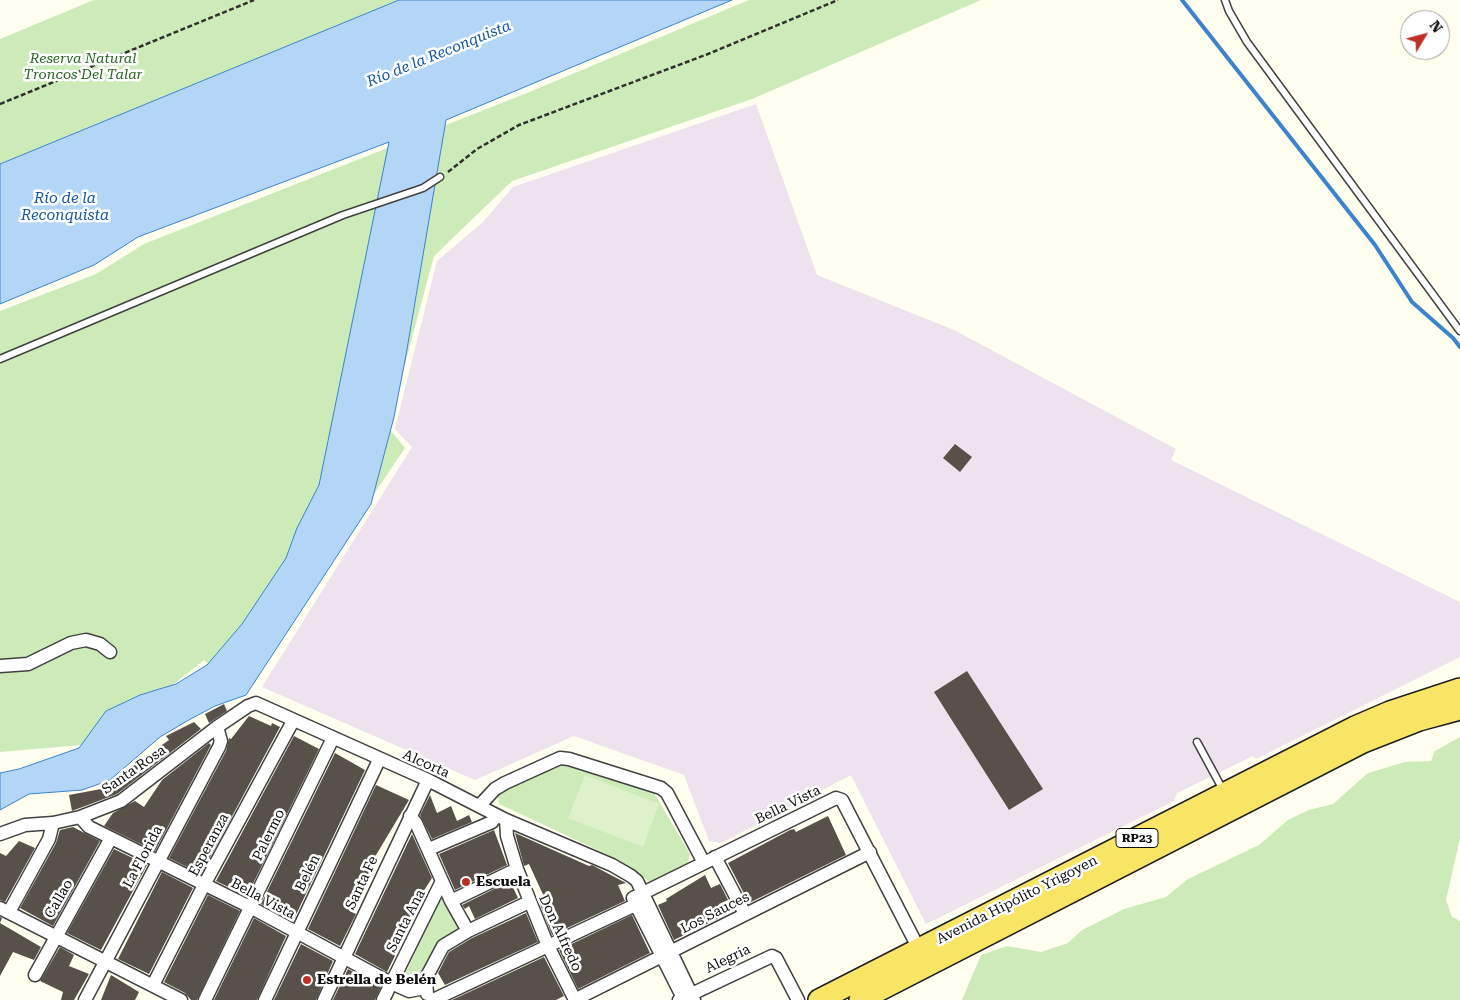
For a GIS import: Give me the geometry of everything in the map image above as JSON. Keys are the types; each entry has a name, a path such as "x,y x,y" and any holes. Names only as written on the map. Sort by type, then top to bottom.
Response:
{"main road":[{"name":"Avenida Hipólito Yrigoyen","path":"819,1000 923,958 1229,801 1418,720 1458,692"},
{"name":"Avenida Hipólito Yrigoyen","path":"860,1000 923,958"}],"street":[{"path":"0,666 28,664 71,643 86,640 100,644 110,652"},
{"name":"Alcorta","path":"218,727 248,706 256,703 379,760 428,780 501,817 612,865 637,881 638,900 667,954 686,998"},
{"name":"Esperanza","path":"153,985 204,885 293,721"},
{"name":"Santa Rosa","path":"0,834 25,825 53,823 80,817 121,801 218,727"},
{"name":"La Florida","path":"85,1000 219,747 221,742 218,727"},
{"name":"Palermo","path":"205,1000 333,738"},
{"path":"480,805 495,789 505,783 560,758 569,759 661,788 667,793 745,914"},
{"name":"Belén","path":"265,1000 379,760"},
{"name":"Santa Fe","path":"324,1000 428,780"},
{"name":"Bella Vista","path":"433,1000 631,907 638,900 709,860 836,798 842,800 923,958"},
{"path":"410,816 429,849 451,901 468,931"},
{"name":"Bella Vista","path":"80,817 89,827 250,907 391,983 409,991 427,994"},
{"path":"429,849 501,817"},
{"name":"Don Alfredo","path":"501,817 516,869 529,902 575,1000"},
{"path":"53,823 50,839 4,910 181,1000"},
{"name":"Callao","path":"35,975 55,935 111,838"},
{"name":"Los Sauces","path":"575,1000 870,852"},
{"path":"451,901 516,869"},
{"name":"Santa Ana","path":"383,1000 442,881"},
{"path":"427,994 426,978 440,950 468,931 529,902"},
{"name":"Alegria","path":"686,998 772,956 776,958 798,1000"}],"lane":[{"path":"1225,0 1229,11 1247,42 1460,331"},
{"path":"0,359 343,215 422,188 440,177"},
{"path":"1197,742 1229,801"}],"path":[{"path":"0,104 254,0"},
{"path":"440,177 477,150 519,125 708,54 838,0"}],"shaded area":[{"path":"756,104 817,275 954,330 1176,449 1171,460 1460,602 1460,657 1256,759 1253,756 1177,793 1174,801 926,924 851,775 721,843 709,841 684,775 574,736 475,780 262,687 412,447 395,429 437,261 483,222 513,187"}],"green space":[{"name":"Reserva Natural Troncos Del Talar","path":"94,0 399,0 0,164 0,39"},
{"path":"749,0 981,0 752,99 512,181 434,256 388,427 405,448 241,691 204,660 159,696 93,744 0,752 0,311 96,274 144,244 527,93"},
{"path":"1460,737 1460,838 1446,900 1452,917 1460,921 1460,1000 962,1000 981,955 1007,946 1041,952 1068,943 1082,930 1124,909 1166,897 1188,879 1259,845 1288,820 1309,810 1333,804 1368,773 1405,762 1431,761 1435,751"},
{"path":"561,763 654,793 690,854 687,866 656,882 650,882 619,860 499,804 498,795 502,791"},
{"path":"585,775 659,804 643,847 568,818"},
{"path":"444,898 459,926 458,931 437,944 418,983 414,985 405,980 405,974 440,900"}],"water":[{"name":"Río de la Reconquista","path":"399,0 732,0 446,120 394,417 371,504 246,695 215,706 160,737 110,780 82,790 29,794 0,810 0,773 19,769 79,748 106,711 140,695 176,684 207,665 242,624 286,558 297,528 319,485 389,142 138,237 94,265 0,304 0,164"}],"building":[{"path":"955,444 972,457 960,472 943,458"},
{"path":"967,671 1043,789 1009,810 934,692"},
{"path":"224,704 227,711 209,723 205,714"},
{"path":"249,716 271,726 272,723 280,727 201,874 169,858 226,751 229,738 231,739"},
{"path":"194,722 201,729 117,794 72,811 69,795 101,789 118,783 115,779 169,740 166,736"},
{"path":"294,736 319,749 247,896 216,881"},
{"path":"209,743 211,745 155,851 104,826 113,813 135,801 144,807 162,780"},
{"path":"335,753 365,770 293,921 261,904"},
{"path":"376,785 409,800 370,865 377,860 350,911 356,914 340,946 308,929"},
{"path":"430,795 437,813 451,806 457,821 469,815 472,822 432,839 420,815"},
{"path":"828,816 846,855 749,903 728,863 790,830 794,829 796,832"},
{"path":"73,827 100,841 53,926 20,908 56,843 60,830"},
{"path":"494,830 507,865 455,890 439,854"},
{"path":"515,833 589,866 592,865 626,883 618,885 625,901 552,935 540,904 546,901 529,864 524,866"},
{"path":"412,834 432,878 418,900 409,922 411,923 387,972 355,954"},
{"path":"19,841 35,848 5,902 0,900 0,853 6,856"},
{"path":"114,849 147,865 101,950 67,933"},
{"path":"162,872 193,888 149,974 118,959"},
{"path":"705,875 711,888 720,884 728,900 719,904 725,915 674,940 658,905"},
{"path":"510,881 518,898 475,919 469,906 465,909 462,905"},
{"path":"208,895 240,911 197,1000 191,1000 185,993 164,982"},
{"path":"526,913 538,942 445,985 438,973 449,952 472,938"},
{"path":"632,915 650,953 578,989 559,950"},
{"path":"254,918 286,936 257,1000 214,1000"},
{"path":"0,923 41,947 34,960 13,952 0,976"},
{"name":"Estrella de Belén","path":"301,944 333,961 316,1000 274,1000"},
{"path":"60,947 74,955 69,966 89,974 74,1000 61,1000 63,992 40,981"},
{"path":"544,957 564,996 556,1000 452,1000"},
{"path":"348,969 381,987 375,1000 333,1000"},
{"path":"111,975 139,992 135,1000 101,1000"}],"waterway":[{"path":"1182,0 1375,245 1412,302 1453,338 1460,347"}],"place":[{"name":"Escuela","path":"466,882"},
{"name":"Estrella de Belén","path":"307,980"}]}
